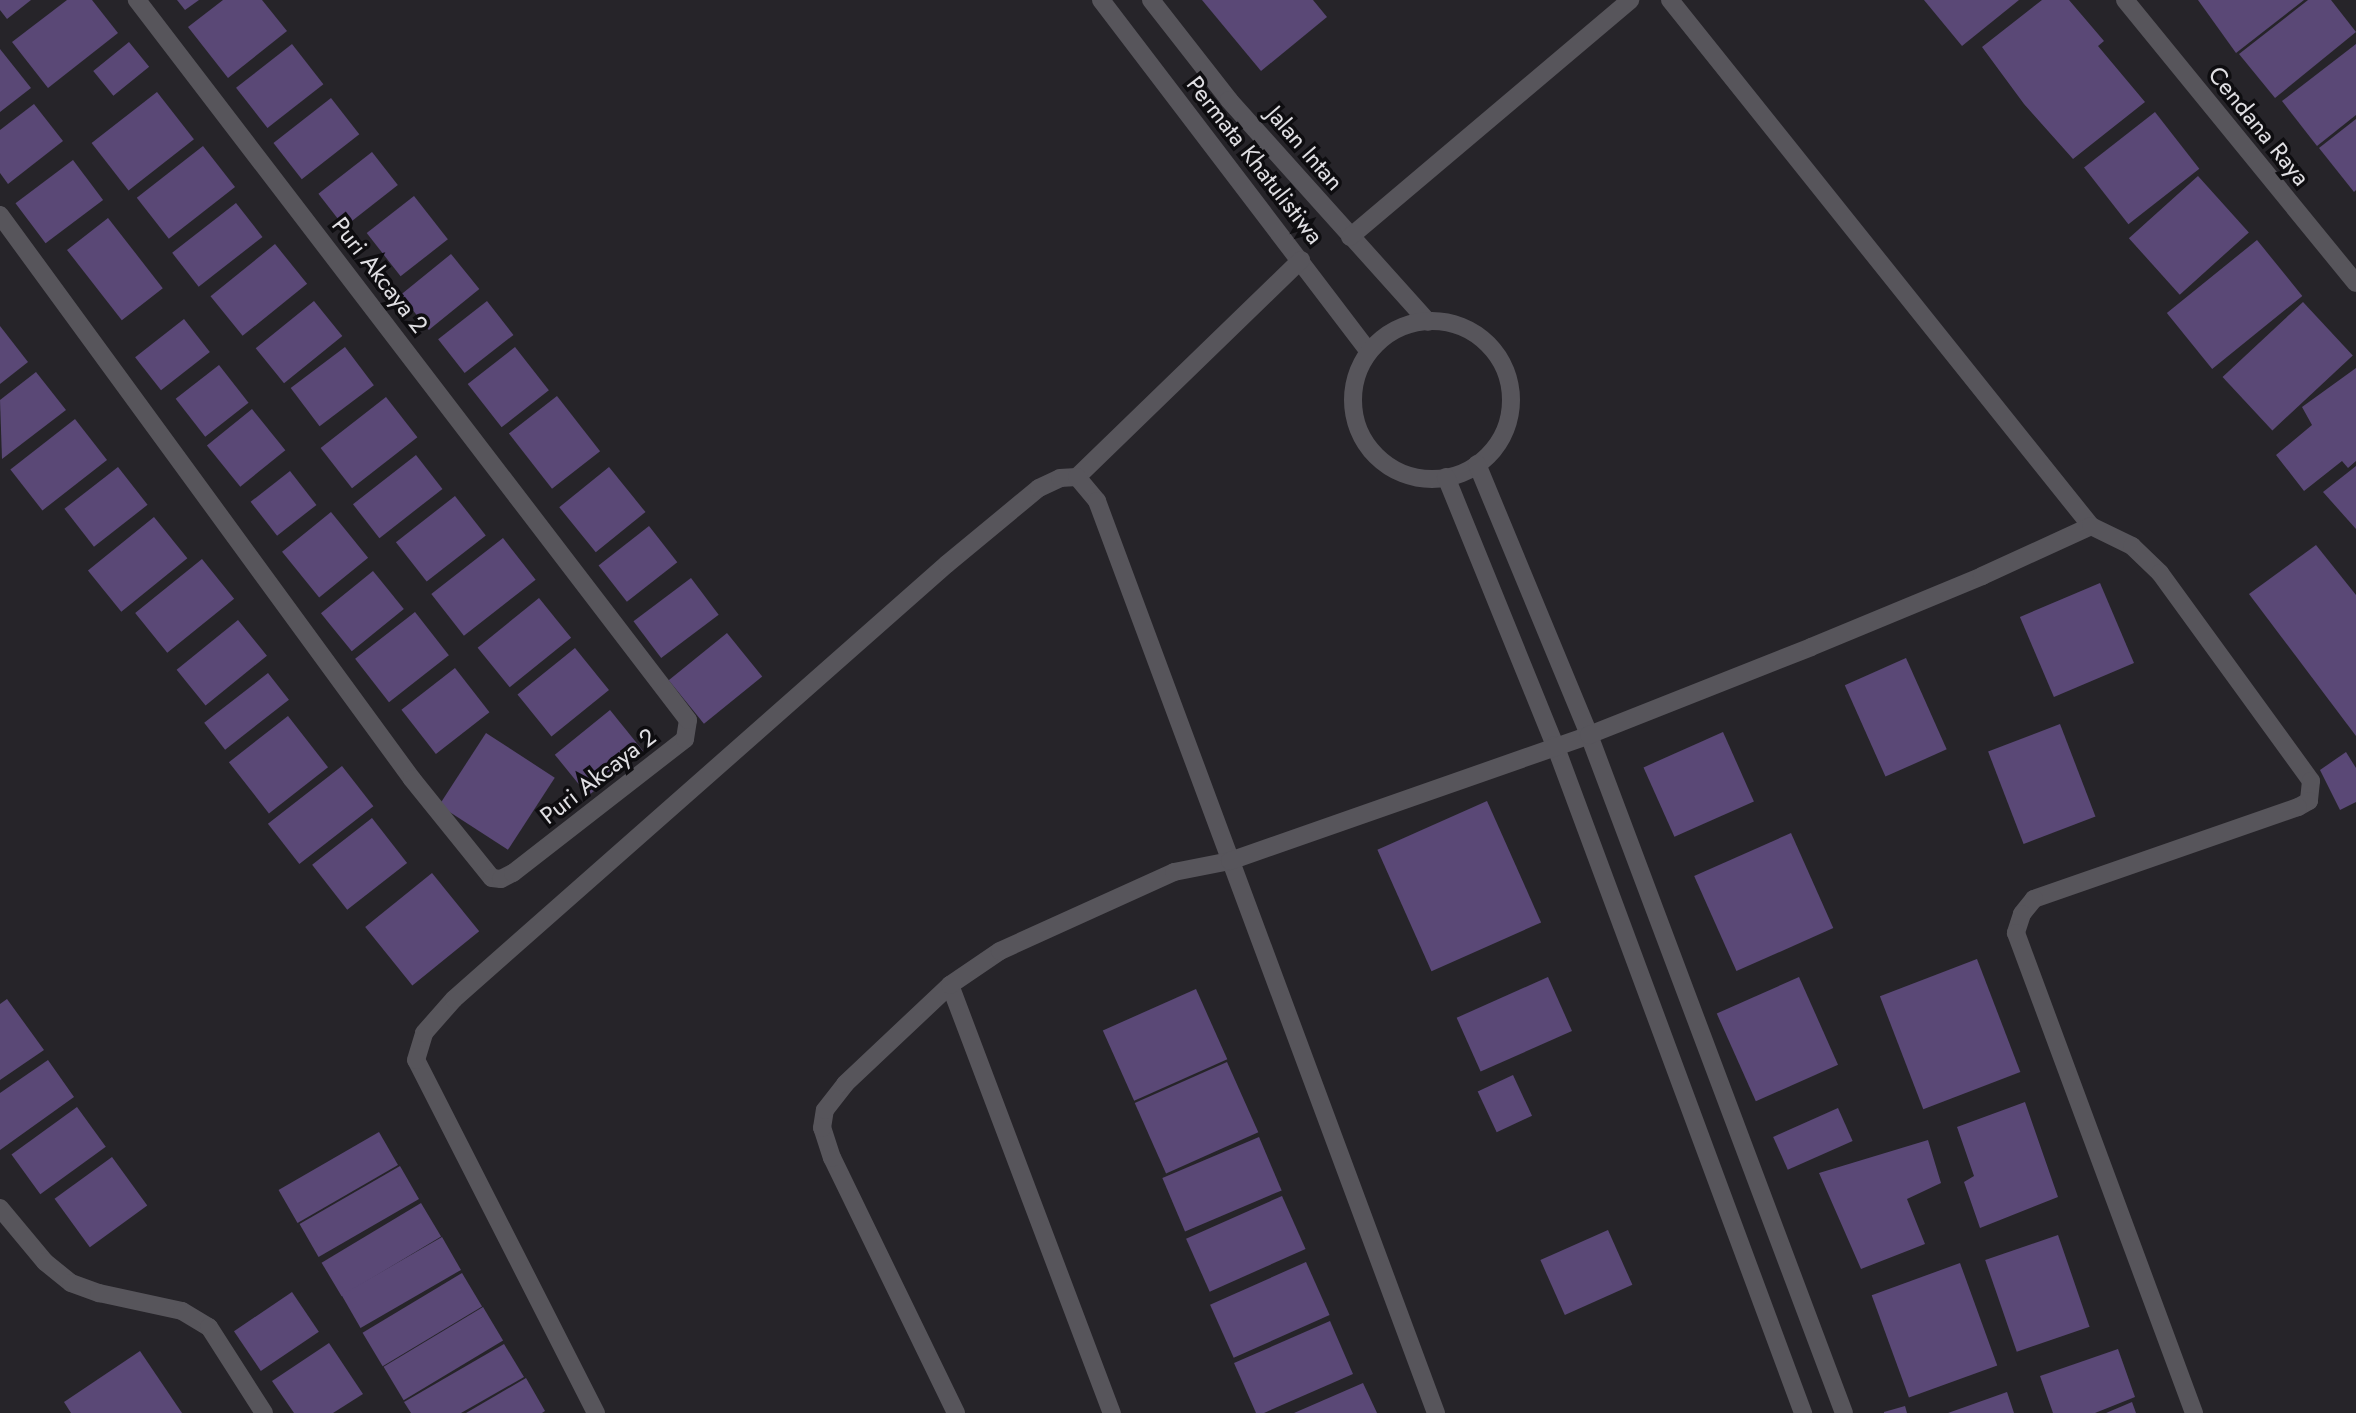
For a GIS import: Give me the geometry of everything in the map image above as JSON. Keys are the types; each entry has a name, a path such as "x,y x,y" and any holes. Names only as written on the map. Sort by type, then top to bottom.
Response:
{"street":[{"name":"Puri Akcaya 2","path":"0,215 412,779 492,878 513,873 685,739 688,720 680,709 137,0"},
{"name":"Permata Khatulistiwa","path":"1101,0 1301,260 1368,352"},
{"name":"Jalan Intan","path":"1151,0 1230,100 1428,322"},
{"path":"1350,237 1630,0"},
{"path":"1670,0 2091,526 2132,546 2160,573 2311,780 2309,801 2298,807 2034,899 2022,914 2017,933 2194,1413"},
{"name":"Cendana Raya","path":"2125,0 2356,283"},
{"path":"596,1413 416,1060 424,1033 454,999 947,564 1039,488 1060,478 1077,477 1301,260"},
{"path":"1441,321 1467,329 1489,345 1505,367 1512,394 1509,420 1498,445 1477,464 1457,476 1432,480 1407,476 1384,464 1367,446 1356,423 1353,398 1356,373 1368,352 1388,333 1414,323 1441,321"},
{"path":"1477,464 1589,734 1844,1413"},
{"path":"1077,477 1097,501 1436,1413"},
{"path":"1446,477 1555,745 1802,1413"},
{"path":"956,1413 832,1158 822,1128 825,1110 845,1084 950,985 1000,951 1174,872 1230,861 1589,734 1824,642 1982,576 2091,526"},
{"path":"950,985 1112,1413"},
{"path":"0,1208 45,1262 71,1283 99,1293 182,1311 209,1327 264,1413"}],"building":[{"path":"0,0 31,0 7,19 0,10"},
{"path":"67,0 92,0 118,33 48,88 12,42"},
{"path":"177,0 199,0 185,10"},
{"path":"223,0 262,0 287,31 228,78 188,27"},
{"path":"1202,0 1313,0 1327,17 1261,71"},
{"path":"1924,0 2019,0 1962,46"},
{"path":"2042,0 2069,0 2104,41 2098,46 2145,102 2073,159 2024,104 1982,47"},
{"path":"2198,0 2304,0 2236,53"},
{"path":"2308,0 2331,0 2356,32 2275,98 2239,54"},
{"path":"129,42 149,67 113,96 93,71"},
{"path":"292,44 323,84 267,128 236,88"},
{"path":"2356,44 2356,115 2317,146 2282,101"},
{"path":"0,49 31,88 0,112"},
{"path":"157,92 194,139 129,190 92,143"},
{"path":"331,98 359,134 302,179 273,143"},
{"path":"34,104 63,141 8,184 0,173 0,130"},
{"path":"2155,112 2199,169 2128,224 2084,167"},
{"path":"2356,119 2356,190 2354,192 2319,148"},
{"path":"203,146 235,187 169,239 137,198"},
{"path":"372,152 398,185 344,227 318,194"},
{"path":"73,160 103,200 46,243 15,203"},
{"path":"2198,176 2249,232 2180,295 2129,238"},
{"path":"414,196 448,239 401,276 367,233"},
{"path":"236,203 262,237 199,287 172,253"},
{"path":"108,218 163,288 122,320 67,250"},
{"path":"2257,240 2302,296 2212,369 2167,313"},
{"path":"275,244 307,284 243,336 210,296"},
{"path":"451,254 479,289 429,330 400,295"},
{"path":"314,301 342,336 284,383 256,348"},
{"path":"487,301 513,335 465,373 438,339"},
{"path":"2303,302 2353,355 2272,430 2223,377"},
{"path":"184,319 210,352 161,390 135,357"},
{"path":"0,326 28,362 0,384"},
{"path":"345,347 374,385 320,426 291,388"},
{"path":"515,347 549,390 502,427 468,384"},
{"path":"219,365 249,403 205,437 176,399"},
{"path":"2356,368 2356,461 2348,468 2342,461 2304,491 2276,455 2312,425 2302,407"},
{"path":"36,372 66,410 2,459 0,400"},
{"path":"557,396 600,451 552,489 509,434"},
{"path":"386,397 417,437 352,488 321,448"},
{"path":"252,409 285,450 240,487 207,446"},
{"path":"75,419 107,460 42,510 10,469"},
{"path":"416,455 442,489 379,538 353,504"},
{"path":"2356,466 2356,529 2323,492"},
{"path":"118,467 148,505 94,547 64,509"},
{"path":"609,467 646,512 596,552 559,507"},
{"path":"290,471 316,505 277,536 251,502"},
{"path":"455,496 486,535 427,582 396,542"},
{"path":"331,512 368,558 319,597 282,552"},
{"path":"154,517 187,558 121,612 88,570"},
{"path":"649,526 677,562 627,602 599,565"},
{"path":"503,538 536,580 464,636 431,594"},
{"path":"2316,545 2356,595 2356,736 2249,594"},
{"path":"202,559 234,599 167,653 135,613"},
{"path":"373,571 404,609 352,651 321,613"},
{"path":"691,578 719,615 661,658 633,621"},
{"path":"2100,583 2134,663 2054,697 2020,617"},
{"path":"539,598 571,638 510,687 478,648"},
{"path":"415,612 449,655 389,702 355,659"},
{"path":"238,620 267,656 206,705 177,670"},
{"path":"727,633 762,677 704,724 669,680"},
{"path":"575,648 609,690 551,737 517,695"},
{"path":"1906,658 1947,749 1885,777 1845,685"},
{"path":"455,668 489,712 436,754 401,710"},
{"path":"268,673 289,700 225,750 204,723"},
{"path":"610,710 643,751 588,796 555,755"},
{"path":"288,716 328,767 269,813 229,762"},
{"path":"2060,724 2095,816 2024,844 1988,752"},
{"path":"1723,732 1754,801 1674,837 1644,767"},
{"path":"486,733 555,778 508,850 439,805"},
{"path":"2346,752 2356,768 2356,802 2340,810 2320,770"},
{"path":"342,766 373,806 299,864 268,824"},
{"path":"1487,801 1541,923 1431,971 1377,850"},
{"path":"372,818 407,863 347,910 312,865"},
{"path":"1791,833 1833,928 1736,971 1694,876"},
{"path":"432,873 479,931 412,985 365,927"},
{"path":"1977,959 2020,1072 1923,1109 1880,996"},
{"path":"1548,977 1572,1031 1481,1072 1457,1018"},
{"path":"1799,977 1838,1065 1756,1101 1717,1014"},
{"path":"1196,989 1227,1059 1134,1101 1103,1030"},
{"path":"7,999 44,1050 0,1080 0,1004"},
{"path":"48,1060 74,1097 0,1150 0,1093"},
{"path":"1227,1062 1258,1132 1166,1173 1135,1103"},
{"path":"1513,1075 1532,1116 1497,1132 1478,1091"},
{"path":"2025,1102 2058,1197 1980,1228 1964,1182 1974,1176 1957,1127"},
{"path":"77,1107 106,1147 40,1194 11,1155"},
{"path":"1838,1108 1853,1141 1788,1170 1773,1137"},
{"path":"379,1132 398,1165 298,1223 279,1190"},
{"path":"1259,1137 1282,1190 1185,1231 1162,1178"},
{"path":"1928,1140 1941,1183 1907,1199 1925,1244 1861,1269 1819,1173"},
{"path":"112,1157 147,1206 90,1247 55,1199"},
{"path":"400,1166 419,1199 319,1257 300,1224"},
{"path":"1282,1196 1306,1249 1210,1292 1186,1239"},
{"path":"421,1203 441,1236 342,1296 322,1263"},
{"path":"1608,1230 1632,1285 1565,1315 1540,1260"},
{"path":"2058,1235 2090,1327 2017,1352 1985,1260"},
{"path":"442,1237 461,1270 361,1328 342,1295"},
{"path":"1306,1262 1330,1315 1234,1358 1210,1305"},
{"path":"1960,1263 1997,1365 1909,1398 1872,1295"},
{"path":"462,1273 482,1306 383,1366 363,1333"},
{"path":"292,1292 319,1332 261,1371 234,1331"},
{"path":"483,1307 503,1340 404,1400 384,1367"},
{"path":"1330,1321 1353,1374 1264,1413 1256,1413 1234,1363"},
{"path":"329,1343 363,1394 333,1413 294,1413 272,1381"},
{"path":"504,1344 524,1377 461,1413 411,1413 404,1402"},
{"path":"2118,1349 2135,1397 2095,1413 2053,1413 2040,1376"},
{"path":"140,1351 182,1413 71,1413 64,1402"},
{"path":"526,1378 545,1411 542,1413 466,1413"},
{"path":"1363,1383 1377,1413 1294,1413"},
{"path":"2007,1392 2014,1413 1948,1413"},
{"path":"2132,1402 2136,1413 2106,1413"},
{"path":"1905,1406 1907,1413 1884,1413 1884,1412"}]}
